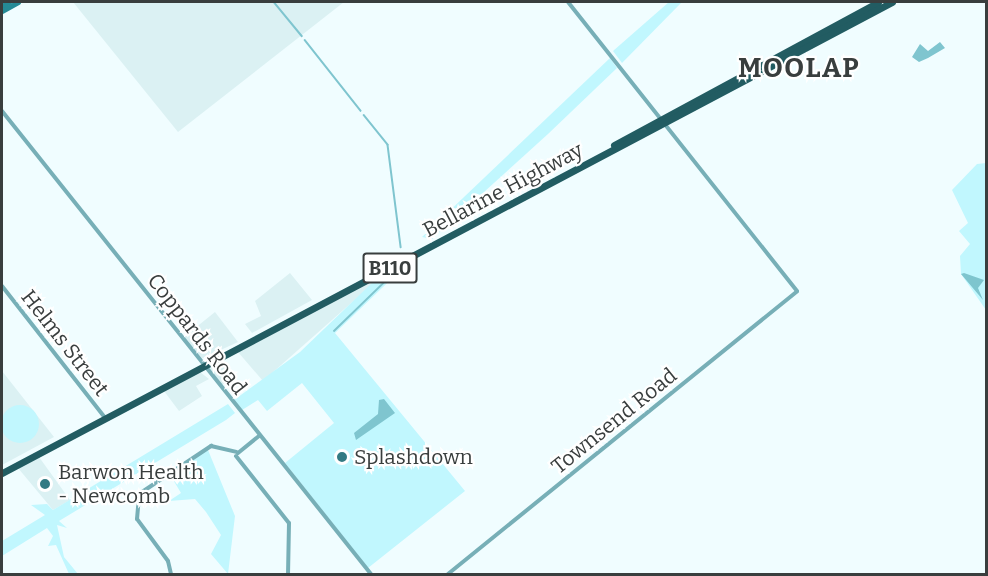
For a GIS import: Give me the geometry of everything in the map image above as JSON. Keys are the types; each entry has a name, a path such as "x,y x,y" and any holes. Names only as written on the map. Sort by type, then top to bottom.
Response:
{"highway":[{"name":"Bellarine Highway","path":"393,265 659,114 878,2"},
{"name":"Bellarine Highway","path":"2,471 393,265 651,125 659,114 892,2"}],"main road":[{"path":"2,6 9,2"},
{"path":"2,11 18,2"}],"street":[{"path":"568,2 659,114"},
{"name":"Coppards Road","path":"2,111 202,365 371,574"},
{"name":"Townsend Road","path":"448,574 798,290 659,114"},
{"name":"Helms Street","path":"2,286 104,417"},
{"path":"171,574 168,561 137,519 139,494 208,447 236,453 259,436"},
{"path":"236,453 290,523 288,574"}],"shaded area":[{"path":"73,2 344,2 178,132"},
{"path":"669,2 682,2 622,63 613,51"},
{"path":"940,42 945,48 928,58 919,62 912,57 920,44 928,51"},
{"path":"610,58 617,68 548,134 432,239 422,237"},
{"path":"986,163 986,310 961,274 960,256 970,244 959,231 968,223 952,190 977,164"},
{"path":"407,264 335,333 465,491 368,568 285,463 334,423 302,383 267,411 258,400 242,410 234,400 300,352 374,281"},
{"path":"290,273 312,300 252,333 245,324 261,316 255,301"},
{"path":"961,274 984,280 978,288 983,300"},
{"path":"374,281 263,381 238,352"},
{"path":"215,312 238,342 201,359 184,337"},
{"path":"220,360 233,376 222,385 208,368"},
{"path":"2,371 54,437 2,465"},
{"path":"200,372 209,379 196,386 202,396 179,411 164,391"},
{"path":"384,399 395,413 356,440 354,433 378,414 379,400"},
{"path":"228,404 235,413 226,420 59,521 67,528 57,525 64,557 78,574 69,574 56,545 48,546 53,536 47,528 2,556 2,541 45,515 31,505 47,504 53,510"},
{"path":"20,405 34,410 39,424 34,438 20,443 6,438 1,424 6,410"},
{"path":"208,450 235,516 228,574 211,554 221,535 206,512 195,499 169,501 181,493 169,473"},
{"name":"Barwon Health - Newcomb","path":"39,457 70,500 53,510 18,468"}],"waterway":[{"path":"274,2 302,36"},
{"path":"305,40 361,111"},
{"path":"364,115 388,145 401,247"},
{"path":"334,331 398,269"}],"place":[{"name":"Splashdown","path":"342,457"},
{"name":"Barwon Health - Newcomb","path":"45,484"}],"district":[{"name":"MOOLAP","path":"799,69"}]}
